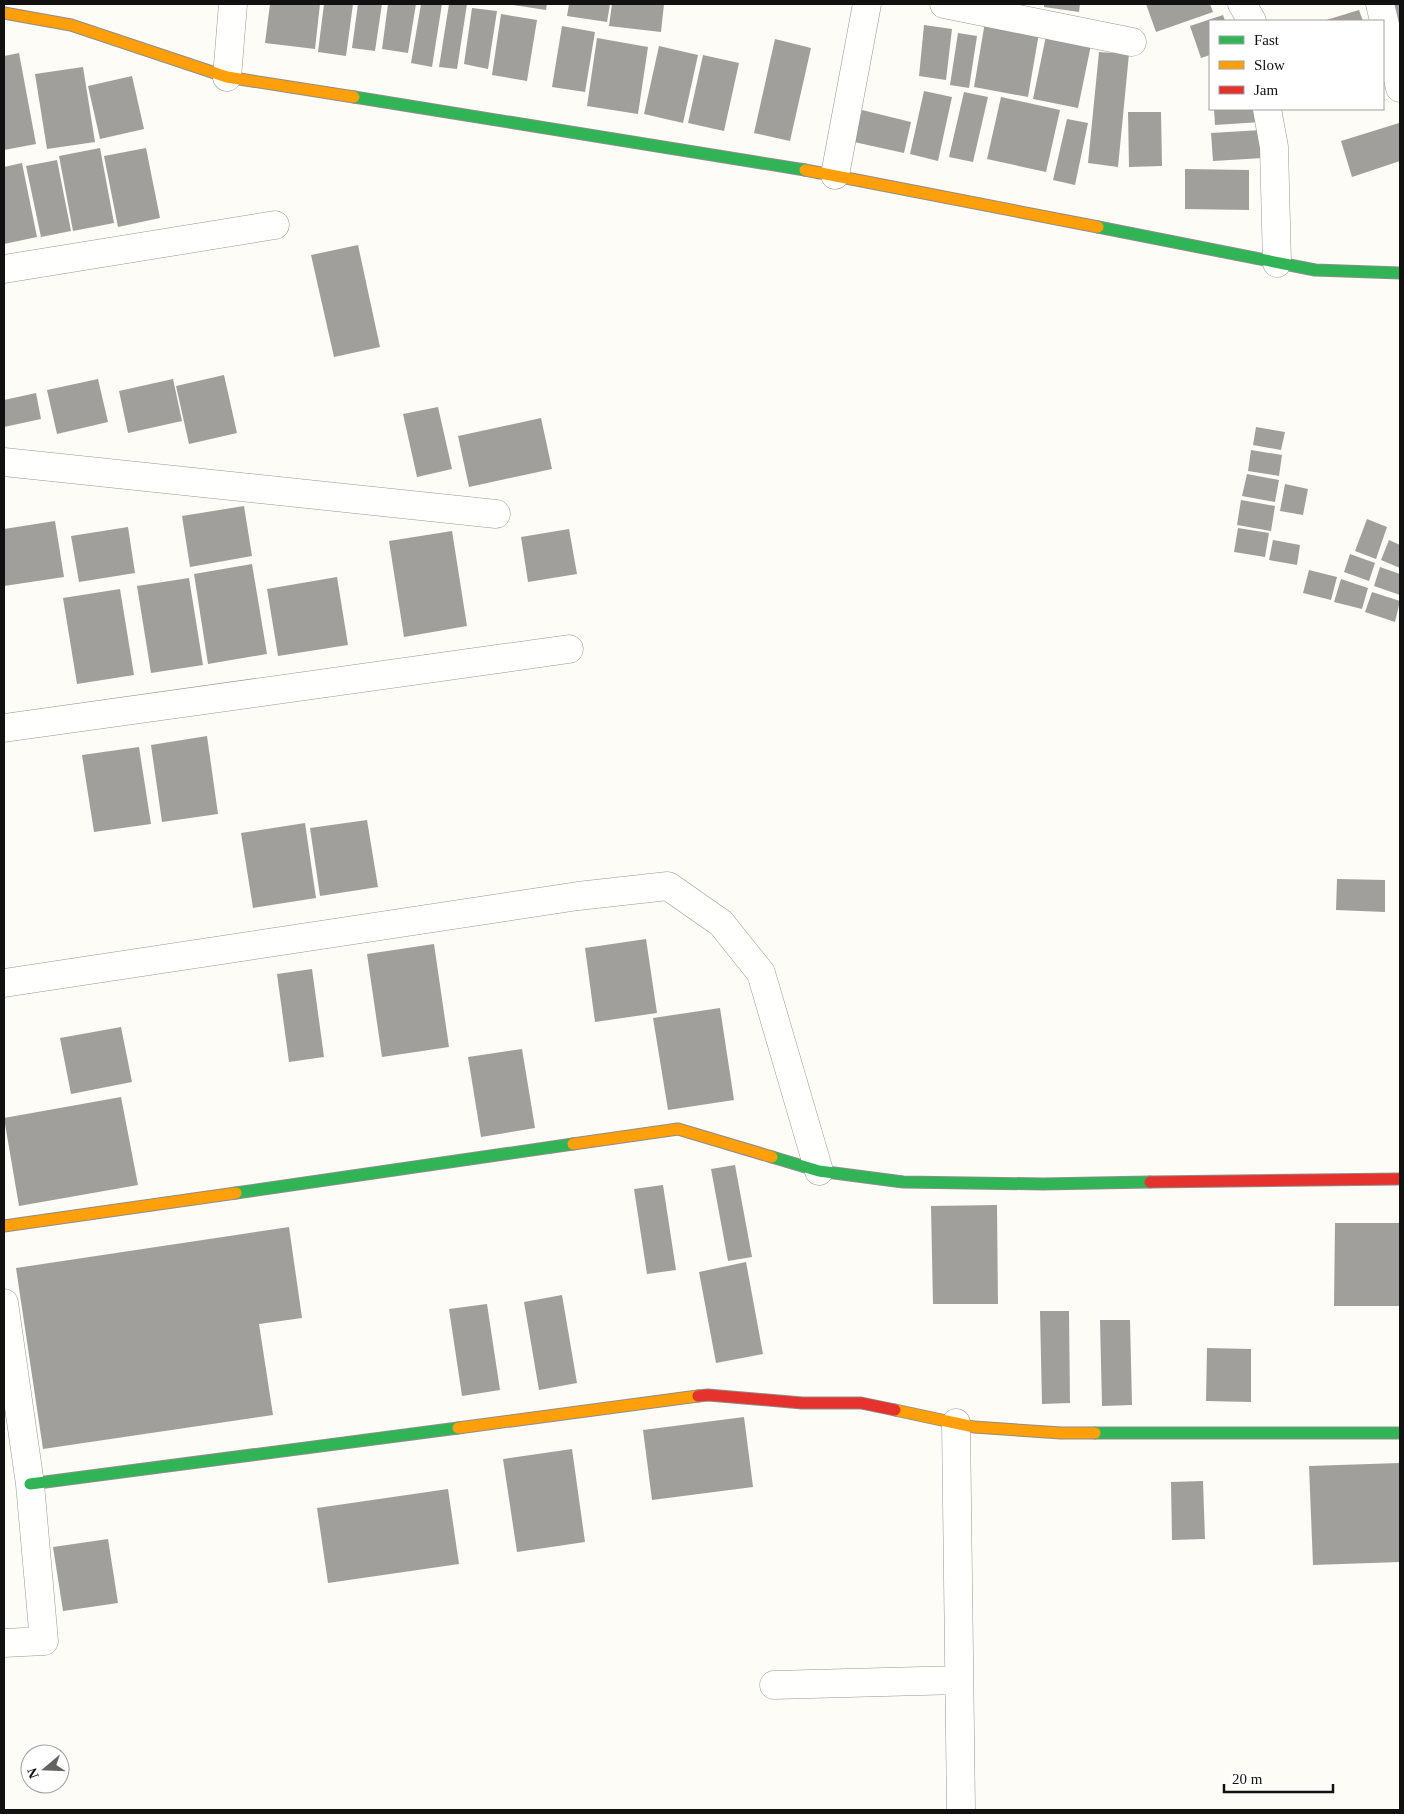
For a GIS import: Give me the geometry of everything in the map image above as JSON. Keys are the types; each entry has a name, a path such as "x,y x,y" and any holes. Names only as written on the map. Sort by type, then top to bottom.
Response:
{"street":[{"path":"227,77 233,4"},
{"path":"835,175 867,4"},
{"path":"944,4 1132,42"},
{"path":"1242,4 1251,20"},
{"path":"1380,4 1384,20"},
{"path":"4,13 38,12 70,25 227,77 835,175 1315,270 1400,274"},
{"path":"1384,21 1400,88"},
{"path":"1267,110 1274,147 1277,263"},
{"path":"4,270 275,225"},
{"path":"4,462 496,514"},
{"path":"4,728 568,649"},
{"path":"4,983 578,896 668,886 721,924 761,973 819,1171"},
{"path":"4,1226 678,1129 819,1171 903,1182 1043,1184 1400,1179"},
{"path":"4,1303 30,1484 44,1641 4,1644"},
{"path":"30,1484 708,1395 802,1402 861,1403 974,1427 1061,1433 1400,1433"},
{"path":"956,1423 961,1810"},
{"path":"774,1686 959,1680"}],"building":[{"path":"270,4 320,4 315,49 265,43"},
{"path":"324,4 353,4 346,56 318,52"},
{"path":"358,4 382,4 375,51 352,48"},
{"path":"388,4 416,4 408,53 382,49"},
{"path":"421,4 442,4 432,67 411,63"},
{"path":"449,4 467,4 457,69 439,67"},
{"path":"507,4 547,4 546,10"},
{"path":"569,4 610,4 607,22 567,16"},
{"path":"612,4 664,4 661,32 609,26"},
{"path":"1044,4 1080,4 1079,12 1044,7"},
{"path":"1146,4 1210,4 1213,12 1156,32"},
{"path":"1390,4 1400,4 1400,40"},
{"path":"472,8 497,11 488,69 464,64"},
{"path":"1359,10 1363,20 1326,20"},
{"path":"501,14 537,20 527,81 492,75"},
{"path":"1223,15 1225,20 1209,20 1209,55 1201,58 1190,26"},
{"path":"985,22 1039,33 1028,97 974,87"},
{"path":"924,25 952,29 946,80 919,76"},
{"path":"562,26 595,32 585,92 552,87"},
{"path":"958,33 977,36 969,88 950,85"},
{"path":"1046,36 1091,45 1078,108 1033,99"},
{"path":"597,38 648,47 638,114 587,106"},
{"path":"775,39 811,48 790,141 754,133"},
{"path":"659,46 698,55 683,123 644,114"},
{"path":"1099,52 1129,54 1118,167 1088,163"},
{"path":"19,53 36,144 4,150 4,56"},
{"path":"703,55 739,63 724,131 688,123"},
{"path":"83,67 95,142 47,149 35,74"},
{"path":"132,76 144,129 100,139 88,86"},
{"path":"924,91 952,97 938,161 910,154"},
{"path":"964,92 988,97 973,162 949,157"},
{"path":"1001,97 1060,110 1046,172 987,159"},
{"path":"862,110 911,122 904,153 854,142"},
{"path":"1214,110 1260,110 1261,122 1215,125"},
{"path":"1128,112 1161,112 1162,166 1129,167"},
{"path":"1067,119 1088,123 1075,185 1053,180"},
{"path":"1399,123 1400,161 1352,177 1341,141"},
{"path":"1261,130 1263,158 1213,161 1211,133"},
{"path":"100,148 114,223 73,231 59,156"},
{"path":"146,148 160,218 118,227 104,156"},
{"path":"57,160 71,231 41,237 26,166"},
{"path":"22,163 37,237 4,244 4,167"},
{"path":"1185,169 1249,170 1249,210 1185,209"},
{"path":"358,245 380,347 334,357 311,255"},
{"path":"224,375 237,433 189,444 176,386"},
{"path":"98,379 108,422 57,434 47,390"},
{"path":"173,379 182,421 128,433 119,391"},
{"path":"36,393 41,419 4,427 4,400"},
{"path":"438,407 452,469 417,477 403,414"},
{"path":"541,418 552,469 469,487 458,436"},
{"path":"1256,427 1285,432 1281,450 1253,445"},
{"path":"1251,450 1282,455 1279,476 1248,471"},
{"path":"1247,474 1279,480 1275,502 1242,496"},
{"path":"1285,484 1308,489 1303,515 1280,511"},
{"path":"1241,500 1275,506 1271,531 1237,525"},
{"path":"244,506 252,556 190,567 182,516"},
{"path":"1367,519 1387,527 1376,559 1355,551"},
{"path":"55,521 64,577 4,586 4,529"},
{"path":"128,527 135,573 79,582 71,536"},
{"path":"1238,528 1269,533 1265,557 1234,552"},
{"path":"569,529 577,574 528,582 521,537"},
{"path":"452,531 467,626 404,637 389,541"},
{"path":"1273,540 1300,545 1297,565 1269,560"},
{"path":"1389,540 1400,545 1400,568 1381,560"},
{"path":"1350,554 1375,563 1369,581 1344,572"},
{"path":"252,564 267,654 208,664 194,574"},
{"path":"1380,567 1400,574 1400,595 1374,586"},
{"path":"1309,570 1337,577 1331,600 1303,593"},
{"path":"337,577 348,645 278,656 267,589"},
{"path":"189,578 203,665 151,673 137,586"},
{"path":"1341,579 1368,588 1362,609 1334,602"},
{"path":"120,589 134,675 77,684 63,598"},
{"path":"1372,592 1400,601 1395,622 1365,612"},
{"path":"207,736 218,814 162,822 151,745"},
{"path":"139,747 151,824 94,832 82,755"},
{"path":"367,820 378,887 320,896 310,828"},
{"path":"305,823 316,898 253,908 241,833"},
{"path":"1337,879 1385,880 1385,912 1336,910"},
{"path":"646,939 657,1013 595,1022 585,948"},
{"path":"434,944 449,1047 382,1057 367,954"},
{"path":"312,969 324,1057 289,1062 277,974"},
{"path":"720,1008 734,1100 668,1110 653,1018"},
{"path":"121,1027 132,1082 71,1094 60,1038"},
{"path":"522,1049 535,1128 481,1137 468,1057"},
{"path":"121,1097 138,1185 19,1206 4,1118"},
{"path":"735,1165 752,1257 728,1261 711,1169"},
{"path":"663,1185 676,1270 647,1274 634,1189"},
{"path":"997,1205 998,1304 933,1304 931,1206"},
{"path":"1335,1223 1399,1223 1399,1306 1334,1306"},
{"path":"289,1227 302,1318 259,1324 273,1415 43,1449 16,1268"},
{"path":"746,1262 763,1354 716,1363 699,1272"},
{"path":"562,1295 577,1383 539,1390 524,1302"},
{"path":"487,1304 500,1390 462,1396 449,1309"},
{"path":"1040,1311 1069,1311 1070,1403 1042,1404"},
{"path":"1100,1320 1130,1320 1132,1405 1102,1406"},
{"path":"1207,1348 1251,1349 1251,1402 1206,1401"},
{"path":"744,1417 753,1487 652,1500 643,1430"},
{"path":"572,1449 585,1542 517,1552 503,1459"},
{"path":"1400,1463 1400,1562 1313,1565 1309,1466"},
{"path":"1203,1481 1205,1539 1172,1540 1171,1482"},
{"path":"448,1489 459,1564 328,1583 317,1508"},
{"path":"108,1539 118,1603 63,1611 53,1547"}],"traffic: fast":[{"path":"354,97 805,170"},
{"path":"1098,227 1315,270 1400,273"},
{"path":"236,1193 573,1144"},
{"path":"772,1157 819,1171 903,1182 1043,1184 1150,1182"},
{"path":"30,1484 458,1428"},
{"path":"1095,1433 1400,1433"}],"traffic: slow":[{"path":"4,13 71,25 227,77 354,97"},
{"path":"805,170 1098,227"},
{"path":"573,1144 678,1129 772,1157"},
{"path":"4,1226 236,1193"},
{"path":"458,1428 698,1396"},
{"path":"895,1410 974,1427 1061,1433 1095,1433"}],"traffic: jam":[{"path":"1150,1182 1400,1179"},
{"path":"698,1396 708,1395 802,1403 861,1403 895,1410"}]}
